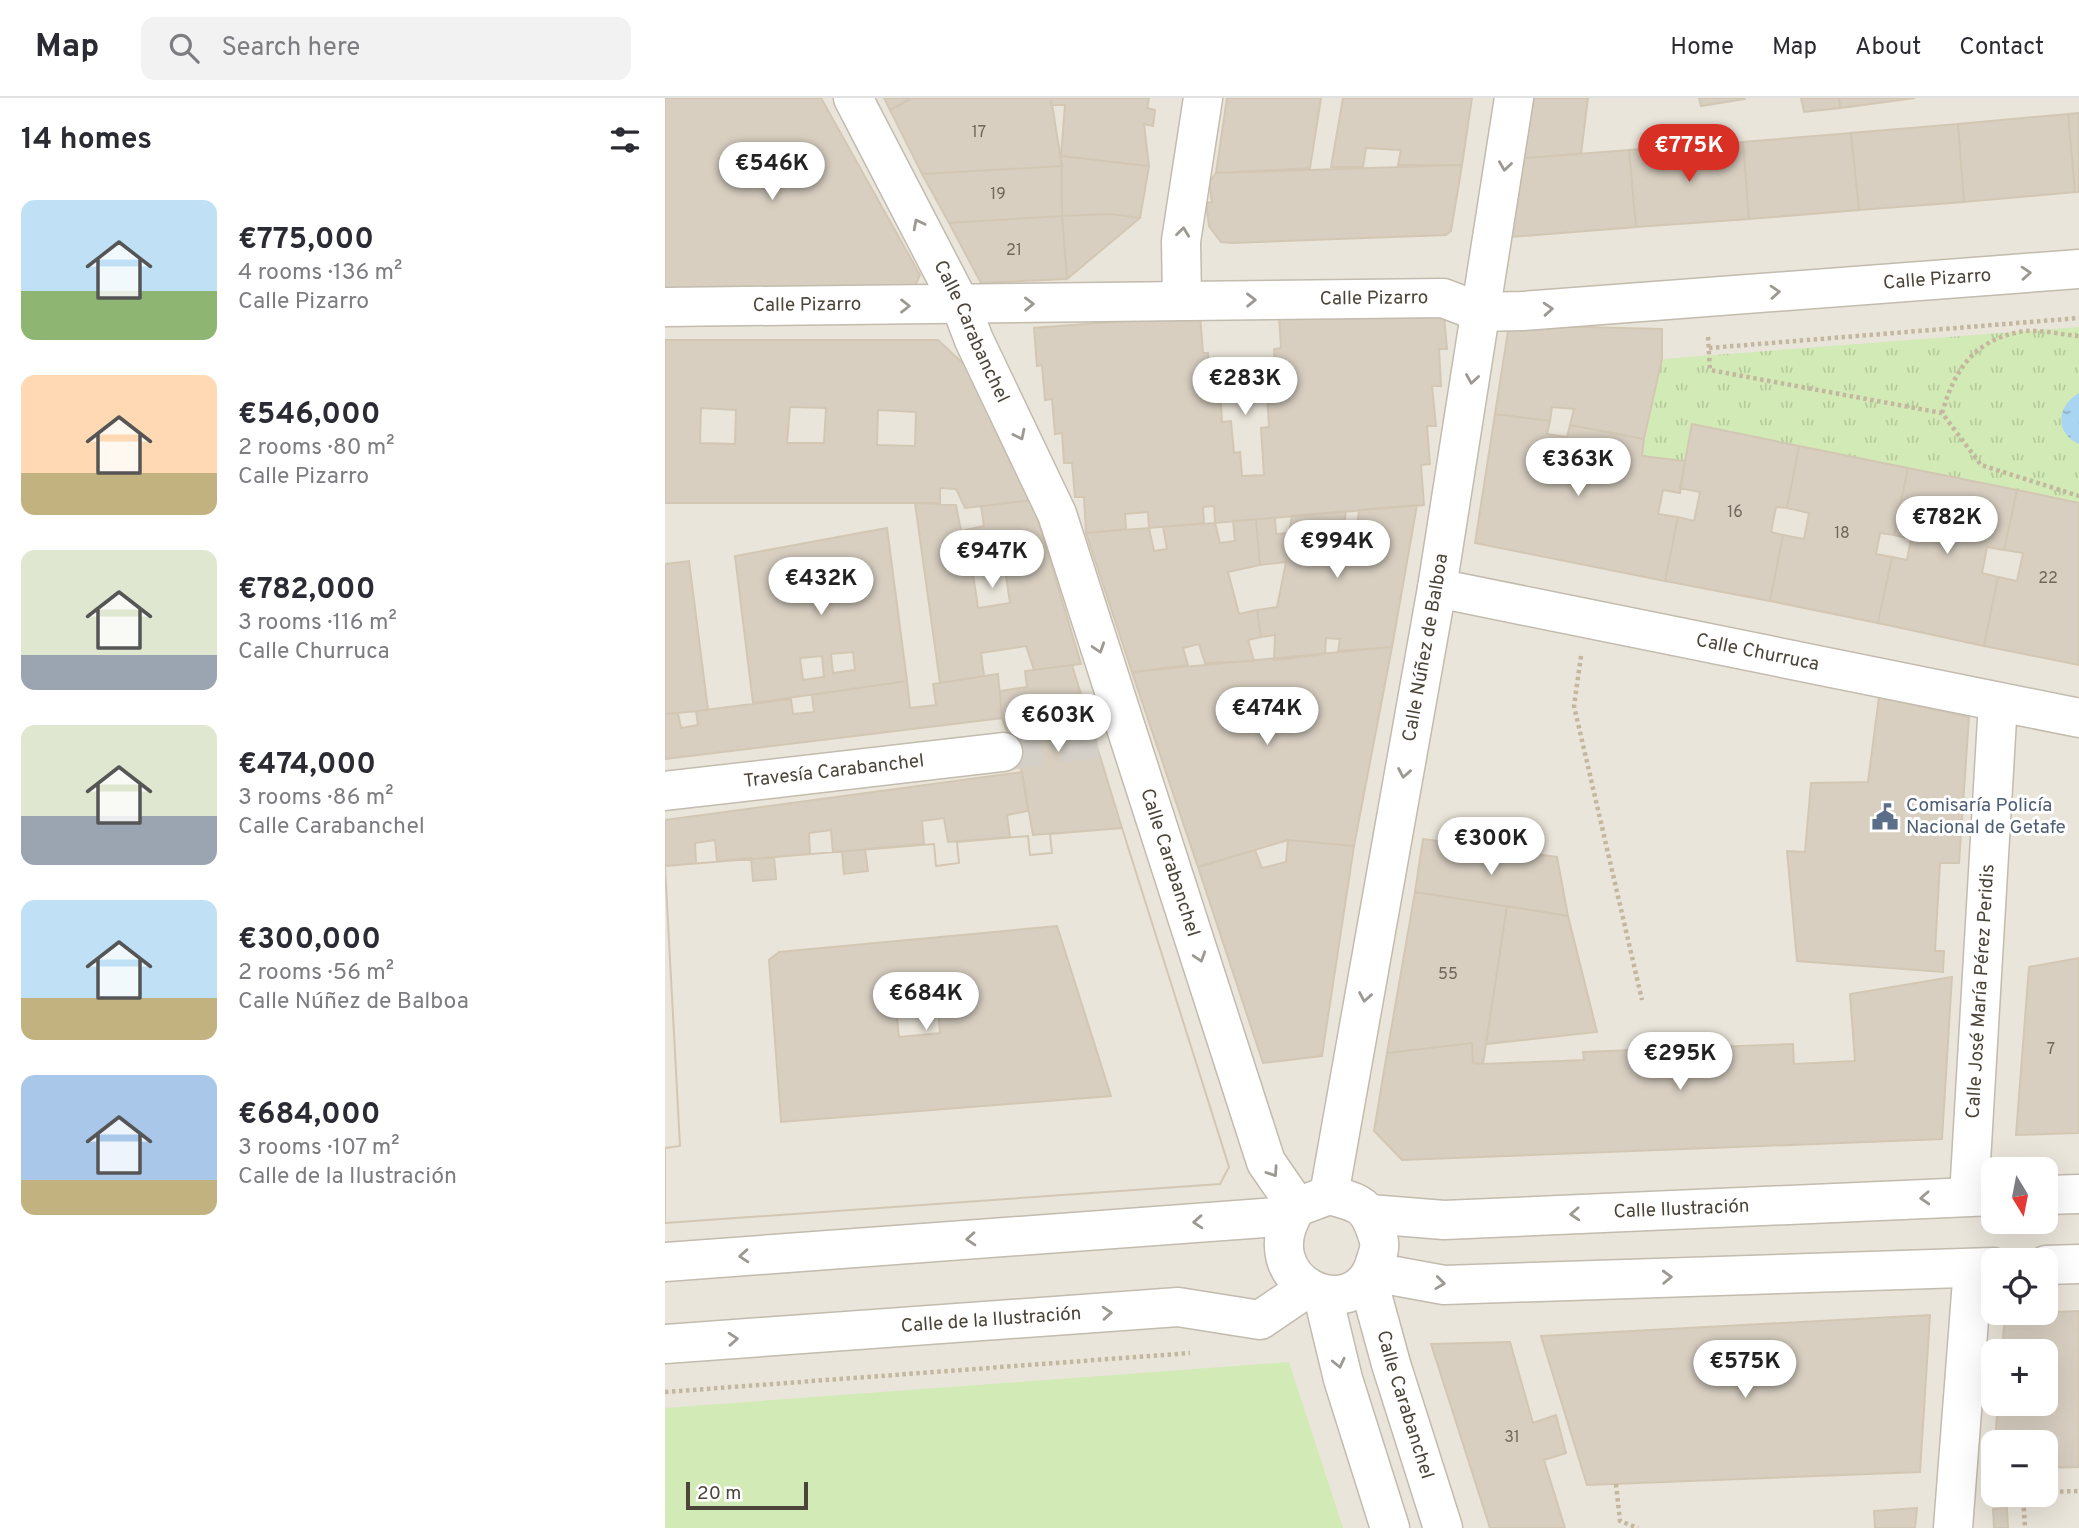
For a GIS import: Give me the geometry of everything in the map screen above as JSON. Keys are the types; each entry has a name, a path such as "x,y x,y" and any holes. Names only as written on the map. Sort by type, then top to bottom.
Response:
{"street":[{"name":"Calle Carabanchel","path":"853,98 961,306 974,340 1057,514 1266,1162 1306,1206"},
{"path":"1182,300 1181,241 1203,98"},
{"name":"Calle Núñez de Balboa","path":"1306,1206 1437,588 1480,312 1490,265 1514,98"},
{"name":"Calle Pizarro","path":"665,307 961,306 1182,300 1443,298 1480,312 1522,311 2079,269"},
{"name":"Calle Churruca","path":"1437,588 2079,718"},
{"name":"Calle José María Pérez Peridis","path":"1982,1157 1998,702"},
{"name":"Travesía Carabanchel","path":"665,791 1003,752"},
{"path":"2058,1195 2079,1194"},
{"name":"Calle Ilustración","path":"1370,1214 1444,1220 1981,1196"},
{"path":"665,1262 1356,1202 1370,1214 1381,1245 1370,1276 1349,1291 1315,1292"},
{"path":"1306,1206 1281,1244 1289,1270 1315,1292 1390,1528"},
{"path":"2058,1265 2079,1264"},
{"path":"1370,1276 1444,1285 1981,1267"},
{"name":"Calle Carabanchel","path":"1370,1276 1391,1364 1443,1528"},
{"path":"1953,1528 1981,1284"},
{"name":"Calle de la Ilustración","path":"665,1344 1178,1307 1260,1320 1315,1292"}],"path":[{"path":"1709,348 2079,318"},
{"path":"1942,413 1951,382 1978,348 2020,331 2079,336"},
{"path":"1708,335 1710,370 1942,413 1981,464 2079,496"},
{"path":"1586,617 1574,706 1642,1000"},
{"path":"665,1392 1193,1352"},
{"path":"1616,1484 1620,1521 1638,1528"},
{"path":"2058,1492 2079,1491"},
{"path":"2024,1507 2025,1528"}],"shaded area":[{"path":"665,98 2079,98 2079,1528 665,1528"}],"green space":[{"path":"2079,327 2079,503 1693,424 1685,461 1642,456 1662,359"},
{"path":"1289,1362 1343,1528 665,1528 665,1408"}],"water":[{"path":"2079,393 2079,444 2065,433 2061,419 2066,404"}],"building":[{"path":"665,98 821,98 920,275 913,291 665,290"},
{"path":"884,98 911,98 890,110"},
{"path":"912,98 1051,98 1062,166 922,174 890,110"},
{"path":"1051,98 1149,98 1147,108 1155,110 1153,126 1144,124 1149,166 1061,156 1065,105 1051,105"},
{"path":"1227,98 1321,98 1310,168 1216,173"},
{"path":"1343,98 1472,98 1462,165 1398,165 1401,150 1366,148 1363,167 1331,167"},
{"path":"1534,98 1588,98 1581,154 1524,158"},
{"path":"1699,98 1745,98 1745,99 1701,106"},
{"path":"1801,98 1839,98 1840,108 1804,112"},
{"path":"1839,98 1915,98 1840,108"},
{"path":"2079,113 2079,192 2075,192 2068,114"},
{"path":"2068,114 2075,192 1964,202 1958,124"},
{"path":"1958,124 1964,202 1859,210 1851,133"},
{"path":"1851,133 1859,210 1749,219 1743,142"},
{"path":"1743,142 1749,219 1636,227 1629,150"},
{"path":"1629,150 1636,227 1510,237 1524,158"},
{"path":"1061,156 1149,166 1140,218 1110,214 1062,216"},
{"path":"1462,165 1451,231 1446,235 1232,243 1221,242 1209,226 1206,203 1212,202 1209,182 1216,173"},
{"path":"1062,166 1062,216 949,223 922,174"},
{"path":"1110,214 1140,218 1067,279 1062,216"},
{"path":"1062,216 1067,279 981,283 949,223"},
{"path":"1443,304 1447,349 1439,349 1441,386 1432,386 1436,426 1427,426 1430,464 1421,465 1424,505 1215,523 1214,506 1203,507 1204,523 1149,528 1148,512 1125,514 1126,529 1086,533 1084,497 1075,497 1072,463 1064,463 1062,433 1055,434 1052,399 1045,400 1042,365 1037,366 1034,328 1200,315 1203,353 1208,353 1210,390 1220,389 1222,422 1231,421 1234,453 1240,452 1242,476 1264,475 1261,428 1269,427 1267,393 1276,392 1274,349 1281,348 1279,315"},
{"path":"1509,325 1662,329 1662,359 1644,439 1570,425 1574,409 1552,407 1550,421 1495,414"},
{"path":"665,340 938,340 965,365 1032,500 965,508 956,489 940,488 940,503 665,503","holes":["790,407 826,408 824,443 787,443","701,408 736,410 735,444 700,443","878,410 916,412 915,446 877,445"]},
{"path":"1495,414 1550,421 1547,434 1567,437 1570,425 1644,439 1642,456 1685,461 1680,493 1663,490 1658,514 1678,517 1665,581 1475,543"},
{"path":"1692,424 1799,446 1787,508 1776,507 1771,532 1783,535 1770,601 1665,581 1678,517 1694,521 1700,492 1680,488"},
{"path":"1799,446 1908,468 1894,535 1880,533 1876,554 1892,557 1878,623 1770,601 1783,535 1804,539 1809,513 1787,508"},
{"path":"1908,468 2017,490 2004,550 1987,547 1982,573 1998,577 1984,646 1878,623 1892,557 1907,560 1911,539 1894,535"},
{"path":"2017,490 2079,503 2079,665 1984,646 1998,577 2017,581 2023,553 2004,550"},
{"path":"1032,500 1081,664 1034,670 1026,646 981,653 984,676 940,683 915,503 956,505 961,531 984,526 981,506","holes":["1005,569 1010,603 978,608 973,574"]},
{"path":"1417,505 1392,647 1338,651 1340,639 1326,638 1325,654 1274,660 1275,635 1261,637 1257,610 1277,607 1286,562 1260,565 1256,519 1275,518 1276,534 1289,533 1292,516 1346,511 1344,524 1357,526 1359,510"},
{"path":"1256,519 1260,565 1228,572 1239,614 1257,610 1261,637 1248,640 1254,661 1205,663 1199,644 1183,648 1188,665 1132,672 1086,533 1149,528 1154,551 1167,549 1163,527 1215,523 1220,543 1235,541 1233,521"},
{"path":"887,528 907,681 753,703 735,556","holes":["807,574 811,595 793,598 790,578","842,575 845,594 824,597 821,578","853,652 855,670 833,673 831,654","822,656 824,677 803,680 800,658"]},
{"path":"689,561 708,710 665,714 665,564"},
{"path":"1392,647 1354,846 1288,840 1198,867 1132,672"},
{"path":"1072,665 1122,828 1033,835 1022,772 1002,718 1000,691 1027,687 1025,671"},
{"path":"998,674 1002,718 665,759 665,714 678,713 681,728 698,725 696,711 791,699 793,714 814,712 812,695 907,681 910,708 936,705 933,684"},
{"name":"Comisaría Policía Nacional de Getafe","path":"1879,697 1969,717 1959,863 1940,863 1935,951 1944,951 1943,972 1797,961 1787,851 1805,852 1811,783 1868,782"},
{"path":"1022,772 1028,811 1007,815 1010,837 948,842 944,818 922,821 924,844 865,849 868,871 844,874 842,851 833,852 831,830 809,833 810,854 774,857 776,879 753,881 751,858 717,861 715,840 695,843 696,863 665,866 665,820"},
{"path":"1122,828 1229,1167 1220,1184 665,1223 665,1148 680,1146 665,866 934,844 936,866 959,863 957,842 1028,836 1030,855 1052,853 1050,834","holes":["1057,926 1111,1096 781,1122 769,960 779,952"]},
{"path":"1122,828 1229,1167 1220,1184 665,1223 665,1148 680,1146 665,866 934,844 936,866 959,863 957,842 1028,836 1030,855 1052,853 1050,834"},
{"path":"1423,839 1557,857 1568,916 1415,892"},
{"path":"1288,840 1354,846 1322,1056 1263,1063 1198,867 1255,850 1262,868 1286,862"},
{"path":"1415,892 1507,906 1483,1064 1473,1063 1472,1043 1387,1053"},
{"path":"1507,906 1568,916 1597,1032 1486,1044"},
{"path":"2079,958 2079,1133 2016,1135 2029,967"},
{"path":"1952,977 1942,1139 1402,1160 1374,1131 1387,1053 1472,1043 1473,1063 1483,1064 1584,1060 1583,1052 1793,1044 1794,1064 1855,1061 1850,994"},
{"path":"937,994 940,1033 899,1037 895,998"},
{"path":"2079,1311 2079,1467 2058,1468 2058,1430 1996,1430 1997,1416 2058,1416 2058,1339 2003,1339 2004,1325 2058,1325 2058,1312"},
{"path":"1930,1315 1920,1472 1587,1485 1541,1336"},
{"path":"1510,1342 1533,1423 1556,1415 1566,1453 1544,1460 1565,1528 1490,1528 1431,1344"},
{"path":"1917,1508 1915,1528 1875,1528 1874,1511"},
{"path":"2007,1508 2008,1528 1994,1528 1993,1509"}],"tunnel":[{"path":"1003,752 1127,734"}],"place":[{"name":"Comisaría Policía Nacional de Getafe","path":"1885,817"}]}
